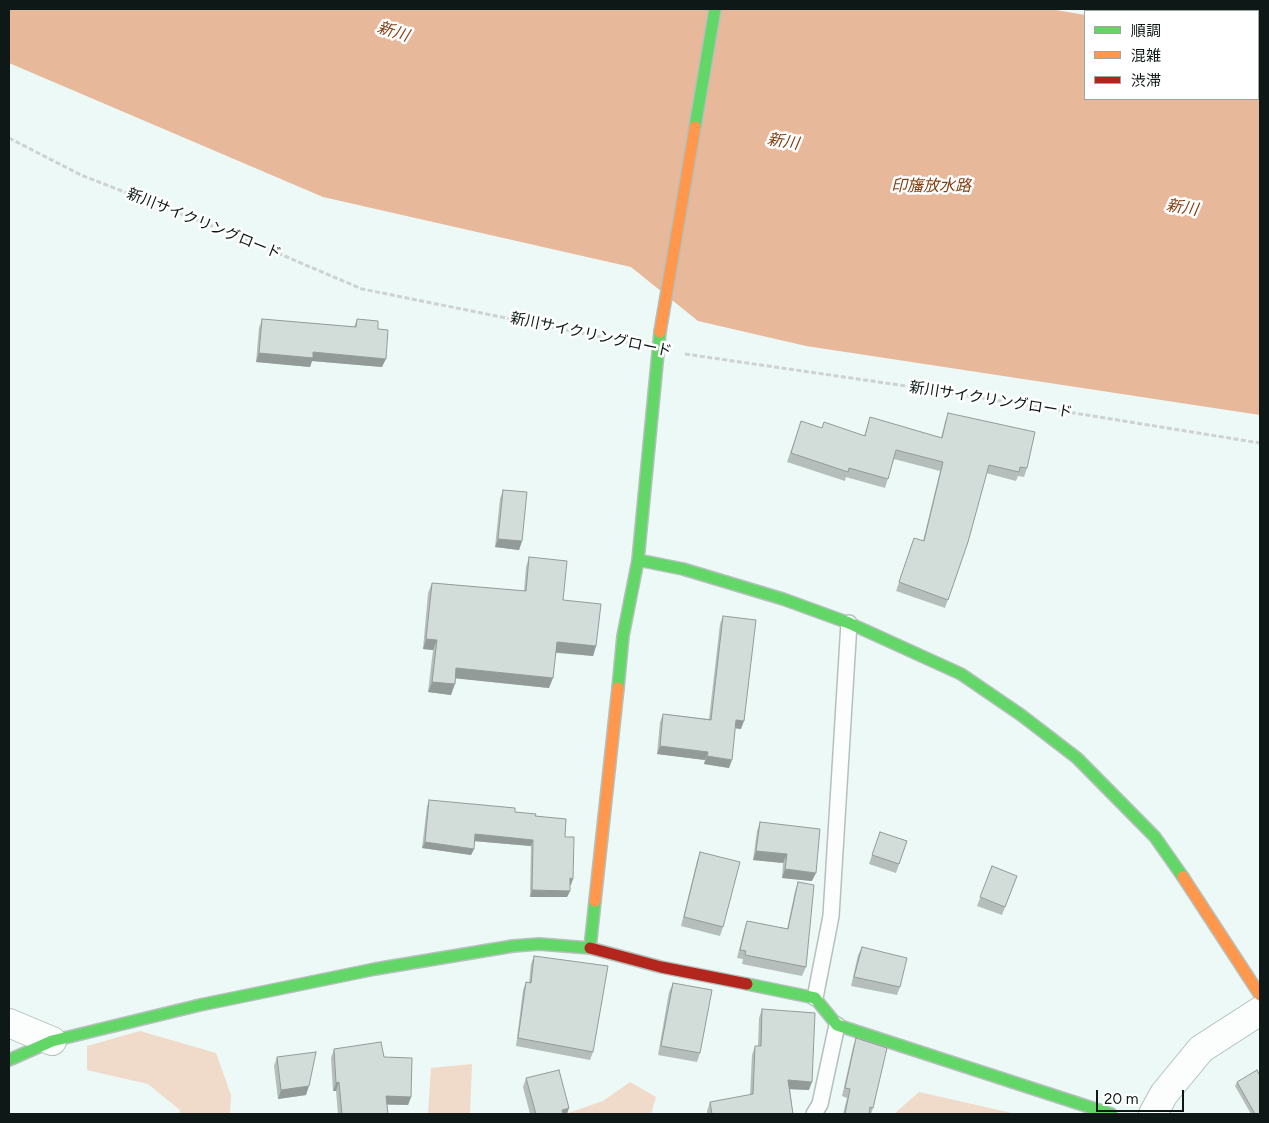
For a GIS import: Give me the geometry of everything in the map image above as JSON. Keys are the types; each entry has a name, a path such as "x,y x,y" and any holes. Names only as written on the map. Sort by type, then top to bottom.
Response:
{"street":[{"path":"590,948 624,636 638,560 657,352 715,9"},
{"path":"638,560 783,599 849,623 961,674 1077,758 1155,837 1212,919 1260,995"},
{"path":"9,1060 52,1041 200,1005 375,969 513,946 539,944 590,948 662,967 815,998 837,1025 1111,1114"},
{"path":"1153,1114 1164,1094 1201,1050 1260,1011"},
{"path":"9,1023 52,1041"}],"lane":[{"path":"815,998 831,916 835,825 849,623"},
{"path":"814,1114 820,1104 837,1025"}],"path":[{"name":"新川サイクリングロード","path":"9,138 81,175 240,237 362,289 624,341 657,352 692,355 913,387 1260,443"}],"shaded area":[{"path":"140,1031 216,1053 231,1095 230,1114 179,1114 180,1110 148,1084 87,1070 87,1046"},
{"path":"472,1064 470,1114 428,1114 431,1068"},
{"path":"630,1082 656,1097 651,1114 565,1114 603,1101"},
{"path":"919,1092 1016,1114 894,1114"}],"water":[{"name":"印旛放水路","path":"9,9 1050,9 1084,15 1084,100 1259,100 1259,44 1260,415 806,346 698,321 631,267 323,197 9,63"}],"building":[{"path":"262,319 356,327 357,319 378,321 378,329 388,330 386,359 313,352 313,358 259,353"},
{"path":"948,413 1035,432 1027,468 1020,467 1019,472 989,465 968,542 948,600 899,582 914,538 924,541 943,462 896,450 888,479 849,468 848,472 791,453 801,421 822,428 824,422 865,436 870,417 942,438"},
{"path":"503,490 527,492 522,541 498,539"},
{"path":"529,557 567,561 563,600 601,604 596,646 557,642 553,678 456,668 455,684 432,682 437,640 426,639 432,583 526,591"},
{"path":"723,616 756,620 744,721 736,720 732,760 707,756 708,752 660,746 663,714 711,720"},
{"path":"429,800 515,808 515,812 566,819 565,837 574,837 573,879 570,878 570,891 532,890 533,840 475,834 474,849 425,842"},
{"path":"760,822 820,829 816,873 785,869 787,854 756,851"},
{"path":"880,832 907,841 899,864 872,855"},
{"path":"700,852 740,862 723,927 684,917"},
{"path":"992,866 1017,876 1005,907 980,897"},
{"path":"798,882 814,885 806,967 745,955 746,951 740,950 747,921 788,929"},
{"path":"862,947 907,958 900,987 854,977"},
{"path":"534,956 608,966 593,1052 518,1038 526,982 531,983"},
{"path":"673,983 712,990 700,1053 661,1046"},
{"path":"762,1009 815,1013 812,1082 788,1080 793,1114 712,1114 710,1102 753,1094 755,1046 761,1046"},
{"path":"856,1038 887,1048 873,1108 870,1107 869,1114 845,1114 850,1089 845,1088"},
{"path":"381,1042 384,1057 412,1058 411,1097 386,1096 388,1114 342,1114 339,1082 336,1083 334,1049"},
{"path":"316,1052 309,1086 281,1090 277,1057"},
{"path":"559,1070 569,1108 562,1110 563,1114 536,1114 526,1078"},
{"path":"1257,1070 1260,1076 1260,1114 1255,1114 1237,1082"}],"traffic: fast":[{"path":"695,127 715,9"},
{"path":"618,688 623,636 638,560 660,332"},
{"path":"638,560 683,569 783,599 849,623 961,674 1021,715 1077,758 1155,837 1183,877"},
{"path":"9,1060 52,1041 200,1005 375,969 513,946 539,944 590,948 595,901"},
{"path":"747,984 815,998 837,1025 1111,1114"}],"traffic: slow":[{"path":"660,332 695,127"},
{"path":"595,901 618,688"},
{"path":"1183,877 1260,995"}],"traffic: jam":[{"path":"590,948 661,967 747,984"}],"water label":[{"name":"新川","path":"393,32"},
{"name":"新川","path":"783,142"},
{"name":"新川","path":"1182,208"}]}
